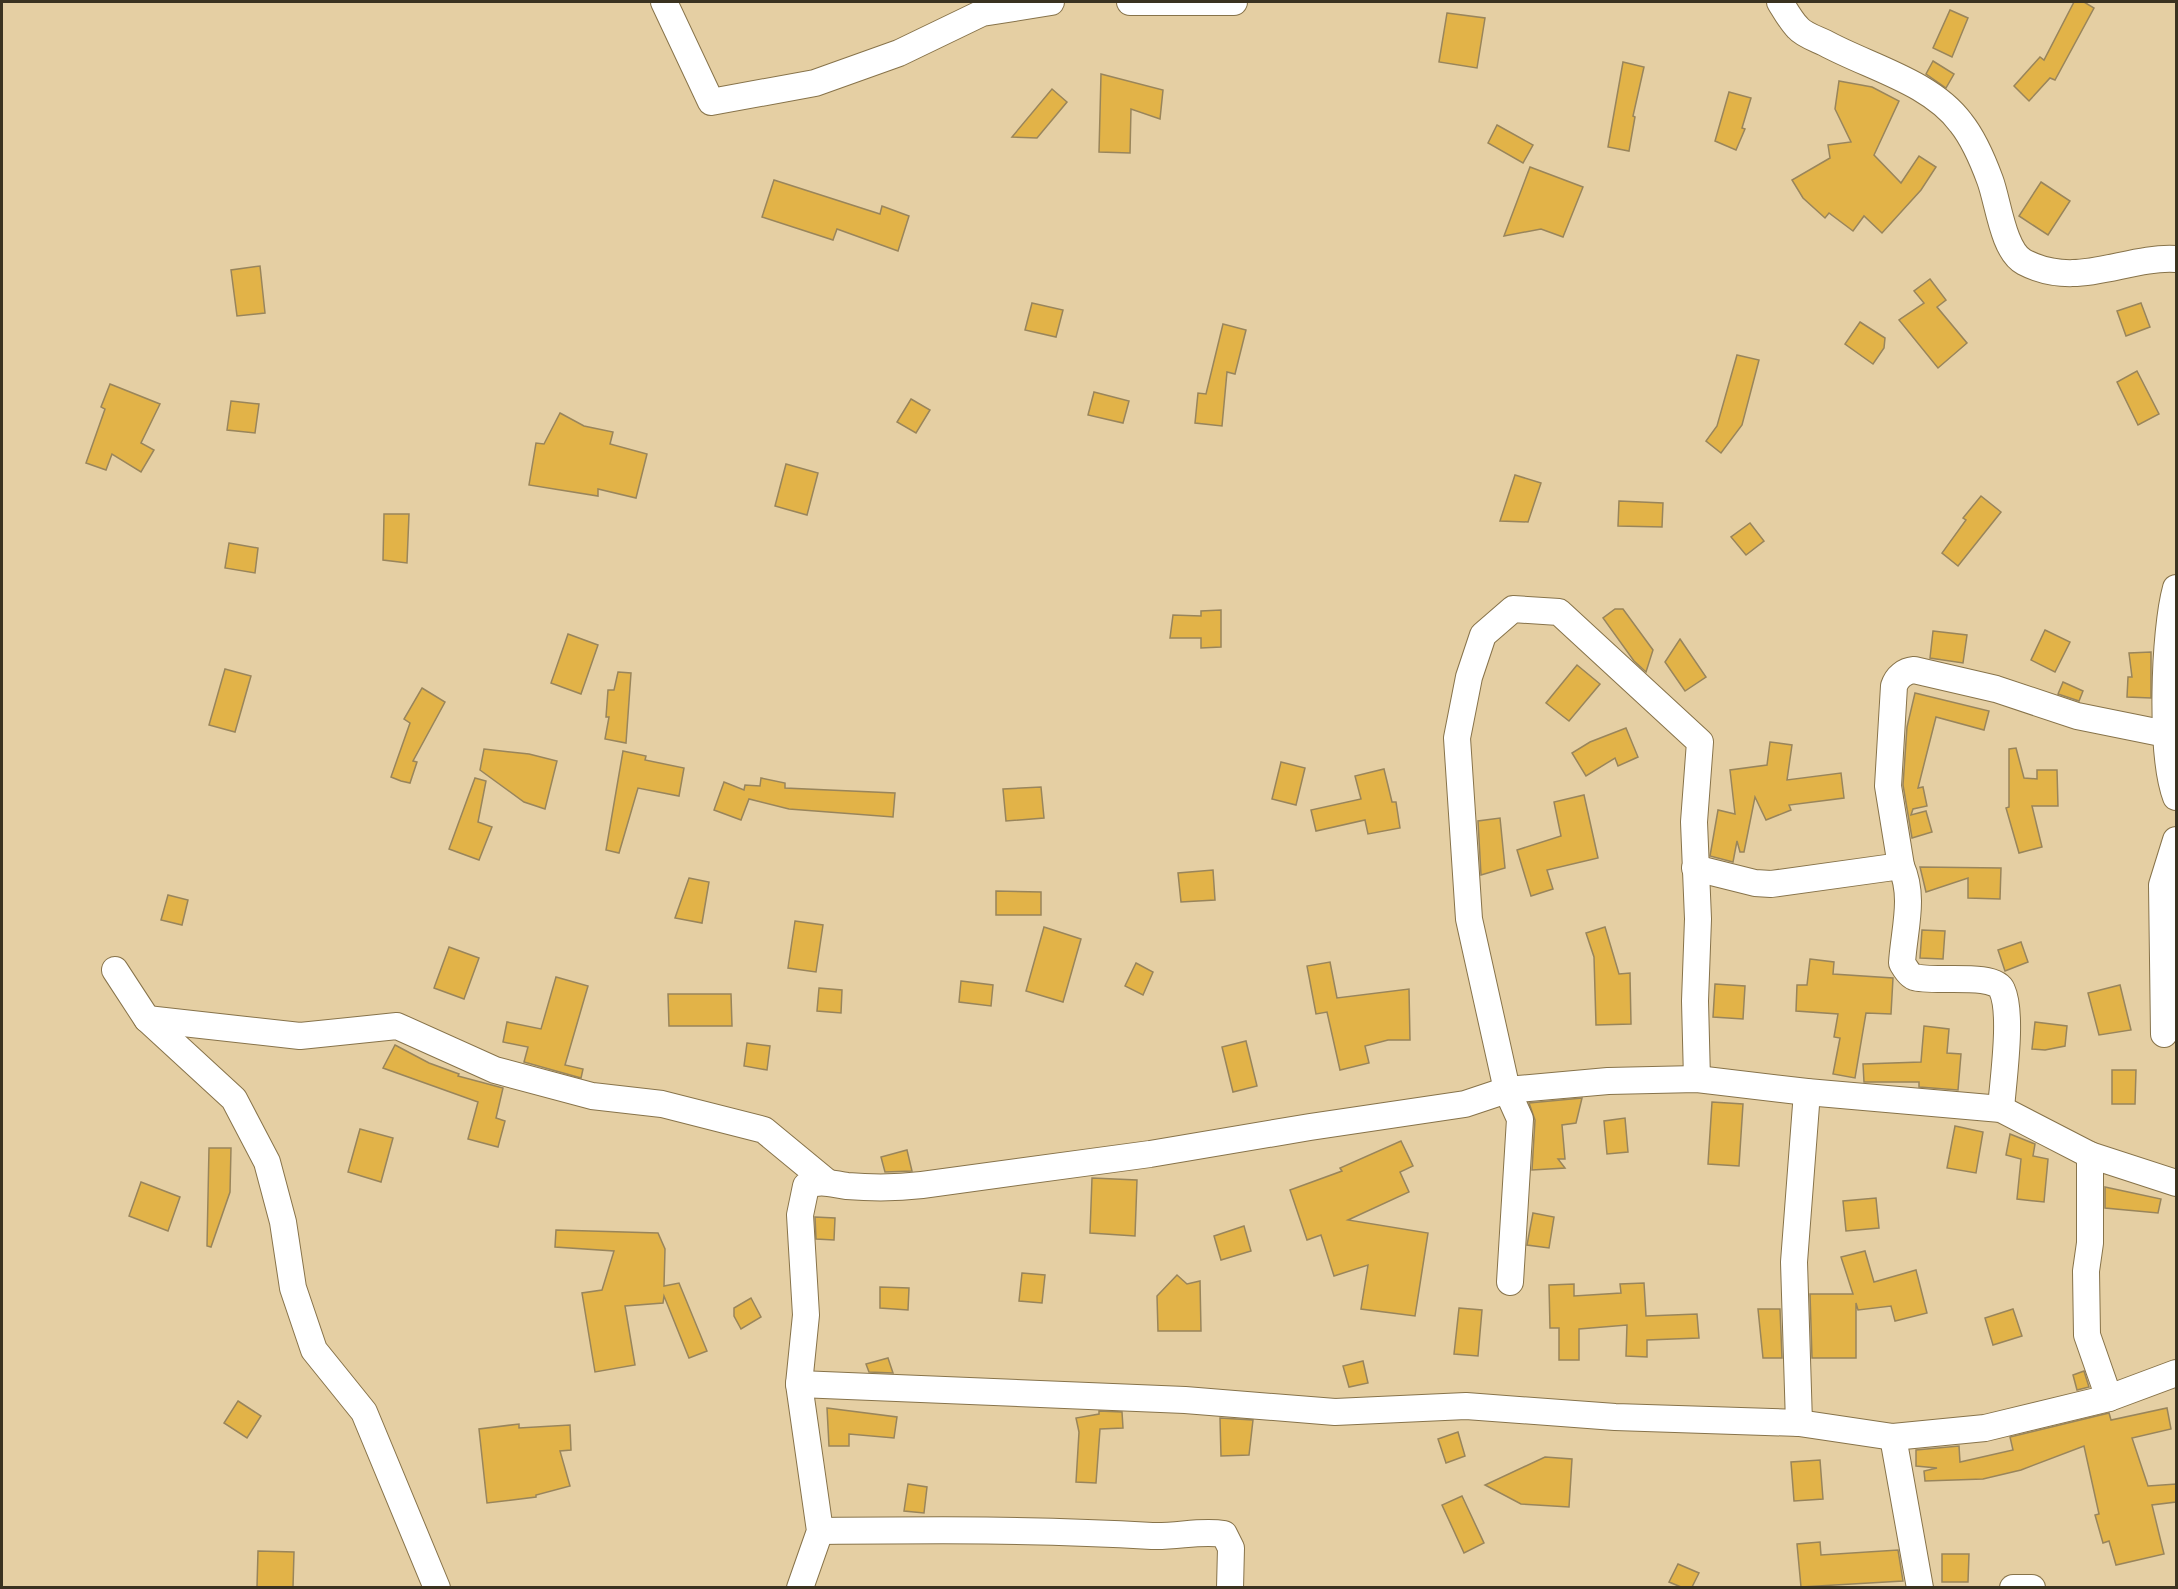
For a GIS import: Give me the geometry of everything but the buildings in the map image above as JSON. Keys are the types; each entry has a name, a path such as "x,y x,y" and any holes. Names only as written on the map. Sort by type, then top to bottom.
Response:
{"street":[{"path":"664,2 711,102 815,83 899,53 982,13 1050,2"},
{"path":"1130,2 1234,2"},
{"path":"1780,2 1798,29 1848,55 1915,85 1947,105 1963,125 1990,179 2006,234 2014,252 2023,262 2045,270 2070,273 2105,271 2140,262 2176,259"},
{"path":"2176,588 2170,609 2166,734 2176,797"},
{"path":"1510,1282 1520,1119 1508,1090 1469,919 1457,738 1469,677 1483,635 1514,609 1559,612 1700,742 1694,822 1698,919 1695,1001 1697,1079"},
{"path":"2001,1109 2007,1004 2001,987 1990,980 1955,981 1914,976 1902,963 1909,894 1908,881 1901,866 1888,786 1896,679 1905,672 1914,670 1996,689 2077,716 2166,734"},
{"path":"2164,1034 2162,885 2176,840"},
{"path":"1695,868 1755,883 1771,884 1901,866"},
{"path":"115,970 147,1019 234,1099 267,1162 283,1222 293,1288 314,1350 364,1412 437,1587"},
{"path":"147,1019 300,1036 397,1026 495,1070 592,1096 662,1104 764,1130 827,1182"},
{"path":"800,1587 820,1531 799,1384 806,1315 800,1215 806,1186 827,1182 856,1186 922,1185 1150,1154 1465,1104 1508,1090 1608,1080 1697,1079 1806,1092 2001,1109 2090,1155 2176,1183"},
{"path":"1799,1423 1794,1262 1806,1092"},
{"path":"2090,1155 2090,1243 2086,1270 2087,1335 2109,1398"},
{"path":"799,1384 1185,1400 1335,1412 1466,1406 1615,1417 1799,1423 1893,1437 1984,1428 2109,1398 2176,1373"},
{"path":"1893,1437 1920,1587"},
{"path":"820,1531 1043,1529 1178,1537 1208,1531 1224,1534 1231,1548 1230,1587"},
{"path":"2013,1587 2032,1587"}]}
